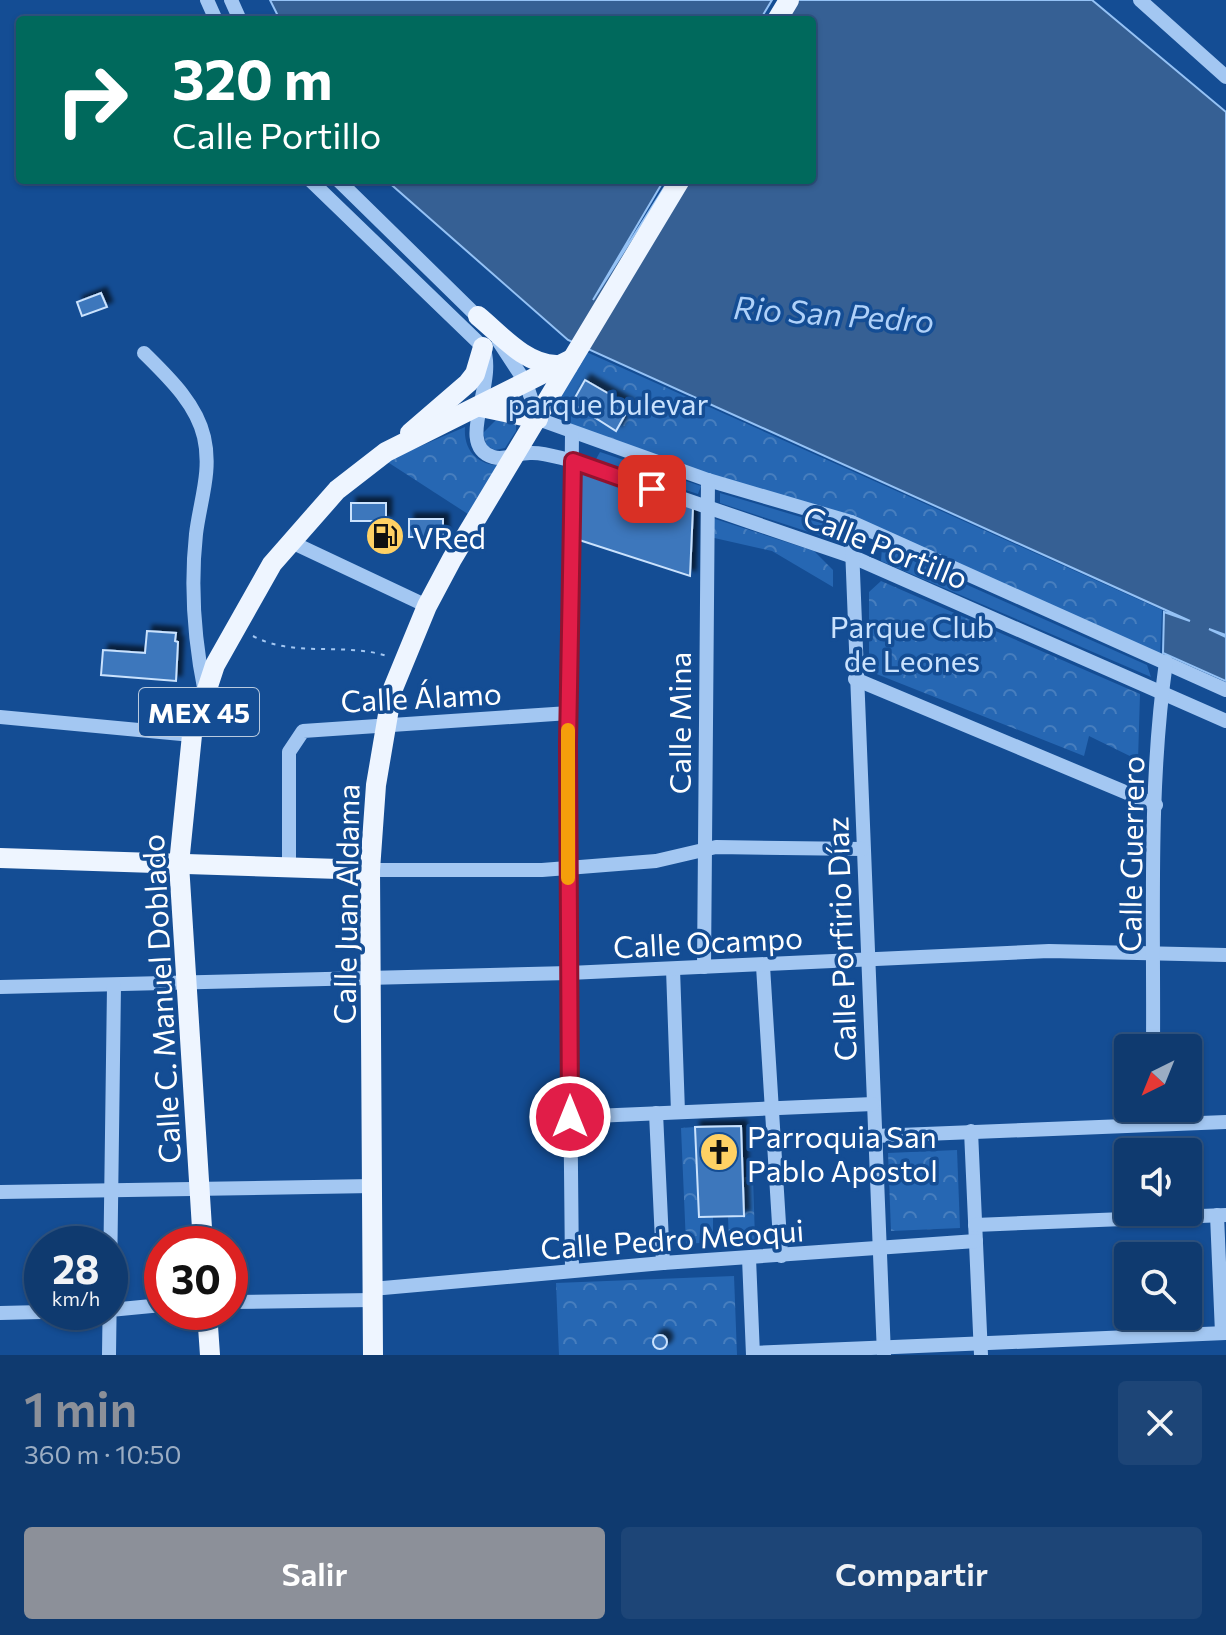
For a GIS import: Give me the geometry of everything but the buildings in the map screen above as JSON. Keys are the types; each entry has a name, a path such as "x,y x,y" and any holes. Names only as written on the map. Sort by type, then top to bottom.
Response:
{"main road":[{"name":"MEX 45","path":"568,359 677,184"},
{"path":"478,316 537,363 568,359"},
{"path":"386,452 468,383 475,374 483,347"},
{"name":"Calle C. Manuel Doblado","path":"202,1226 179,864 192,735 205,694 235,625 289,541 337,490 386,452 481,407 568,359"},
{"name":"Calle Juan Aldama","path":"373,1355 370,870 384,724 403,661 427,606 538,419 568,359"},
{"path":"481,407 538,419"},
{"path":"0,858 370,870"},
{"path":"208,1330 210,1355"}],"street":[{"path":"1140,0 1226,77"},
{"path":"314,184 483,347 489,369 481,407"},
{"path":"342,184 478,316 526,383 538,419"},
{"path":"144,353 173,382 195,414 204,437 207,465 196,530 192,609 205,694"},
{"name":"Calle Portillo","path":"481,407 474,430 480,449 493,457 535,452 573,461 853,557 1226,721"},
{"name":"Calle Portillo","path":"538,419 708,480 851,522 1226,690"},
{"path":"572,433 568,869 572,1270"},
{"name":"Calle Mina","path":"704,967 705,507 708,480"},
{"name":"Calle Porfirio Díaz","path":"851,522 884,1352"},
{"path":"289,541 427,606"},
{"name":"Calle Guerrero","path":"1153,1034 1156,805 1166,662"},
{"path":"855,679 1156,805"},
{"name":"Calle Álamo","path":"289,868 289,752 303,731 569,713"},
{"path":"0,717 192,735"},
{"path":"370,870 568,869 665,859 704,849 863,849"},
{"name":"Calle Ocampo","path":"0,987 569,973 1049,951 1226,955"},
{"path":"763,966 781,1256"},
{"path":"673,969 678,1112"},
{"path":"113,1226 114,986"},
{"path":"570,1117 873,1104"},
{"path":"656,1113 663,1263"},
{"path":"875,1136 1226,1122"},
{"path":"971,1131 981,1349"},
{"path":"0,1192 373,1186"},
{"path":"749,1258 753,1354 981,1349 1224,1333 1221,1215 975,1225"},
{"name":"Calle Pedro Meoqui","path":"248,1301 372,1295 572,1270 976,1241"},
{"path":"0,1313 24,1312"},
{"path":"109,1355 110,1330"}],"path":[{"path":"235,625 274,646 342,647 403,661"}],"green space":[{"name":"parque bulevar","path":"582,350 1162,610 1160,656 866,534 566,425 552,411"},
{"path":"499,417 516,423 516,431 505,448 495,450 487,446 483,433"},
{"path":"465,427 467,444 475,456 488,463 504,465 471,516 386,461"},
{"path":"600,452 701,486 698,494 595,461"},
{"path":"720,493 831,526 830,539 720,503"},
{"path":"709,517 814,551 833,570 833,587 772,551 710,537"},
{"path":"882,547 1147,665 1151,677 881,561"},
{"name":"Parque Club de Leones","path":"881,581 1140,694 1138,760 1089,736 1084,756 869,671 869,592"},
{"path":"695,1127 699,1217 713,1217 713,1242 686,1244 681,1128"},
{"path":"957,1150 960,1228 891,1231 888,1153"},
{"path":"743,1177 753,1177 755,1240 729,1241 728,1217 744,1216"},
{"path":"734,1276 737,1355 559,1355 556,1283"}],"water":[{"path":"270,0 772,0 762,16 278,16"},
{"name":"Rio San Pedro","path":"784,0 1092,0 1226,112 1226,635 1209,629 1226,637 1226,681 1163,653 1164,612 1190,621 568,340 391,184 662,184 593,300 666,184 816,184 816,16 774,16"}],"slow traffic":[{"path":"568,730 568,878"}],"place":[{"name":"VRed","path":"385,536"},
{"name":"Parroquia San Pablo Apostol","path":"719,1152"}],"route":[{"path":"570,1117 568,744 573,461 652,489"}]}
